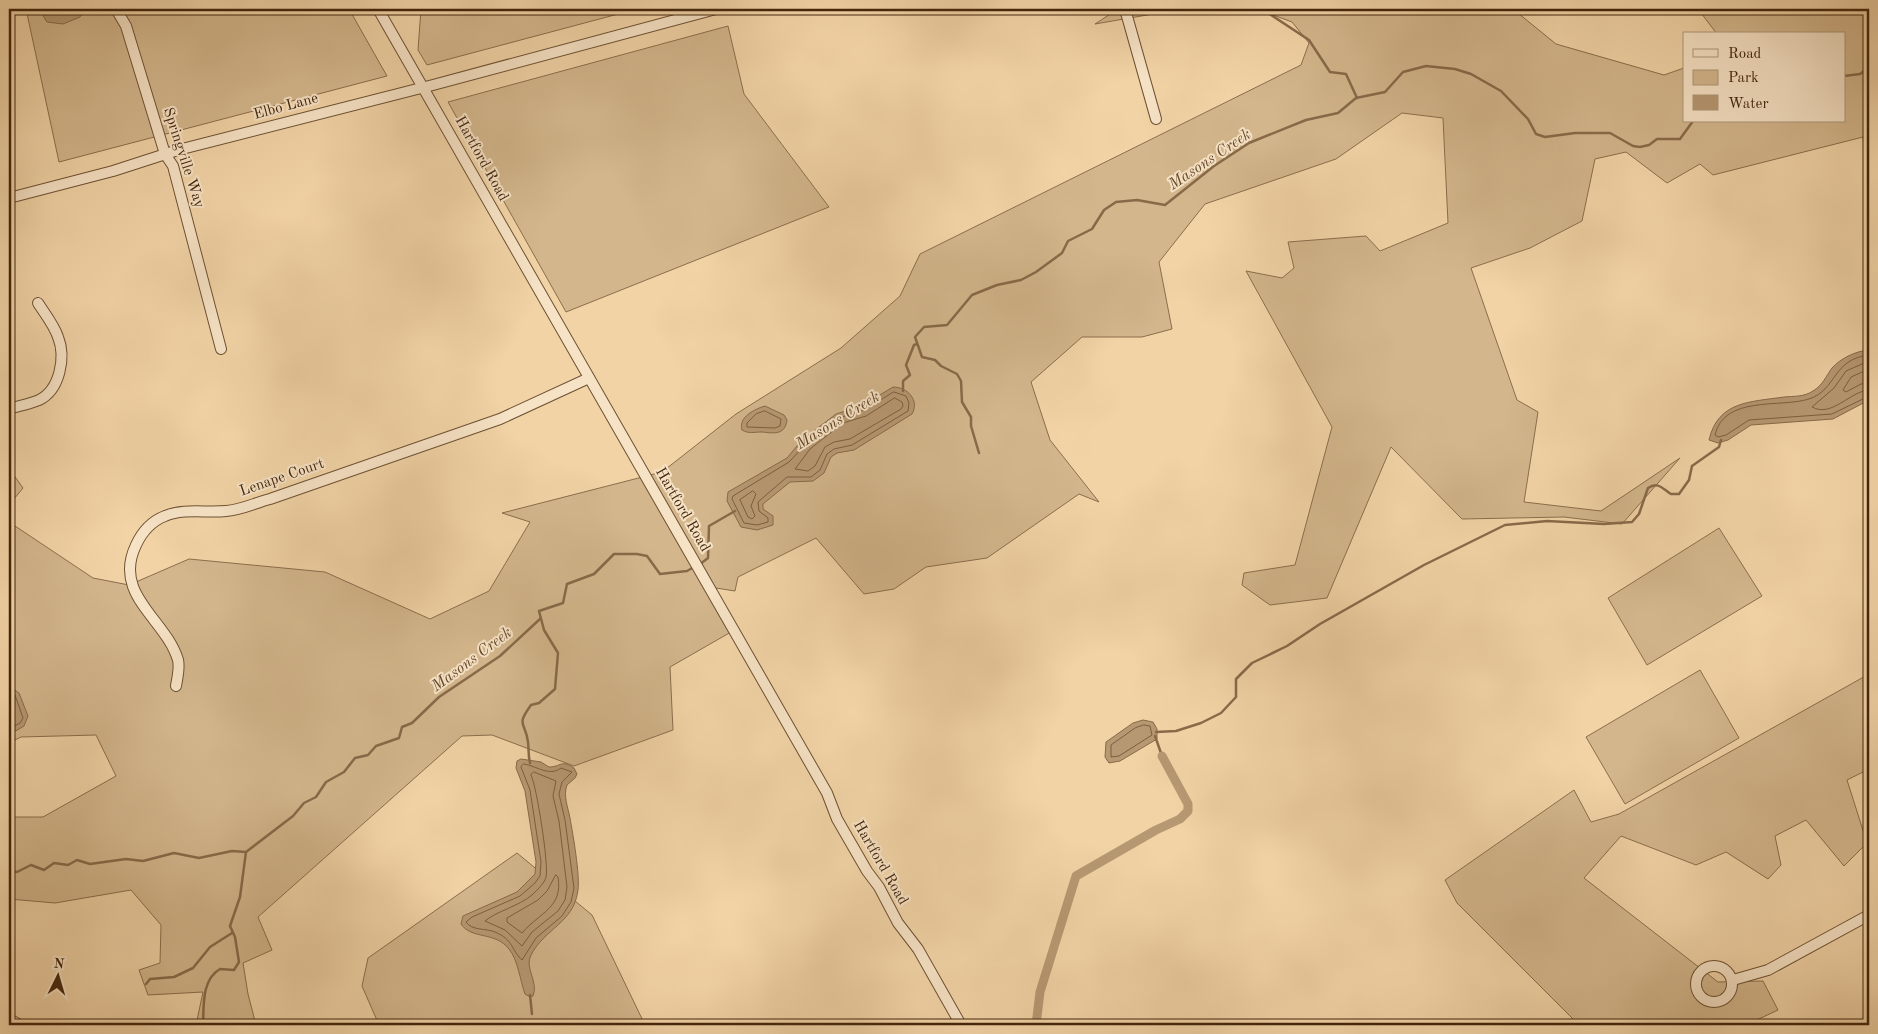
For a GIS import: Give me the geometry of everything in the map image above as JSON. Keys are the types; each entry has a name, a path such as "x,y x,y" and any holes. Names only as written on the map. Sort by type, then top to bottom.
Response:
{"street":[{"name":"Springville Way","path":"116,9 126,26 165,154 173,166 221,349"},
{"name":"Hartford Road","path":"378,9 827,793 837,819 867,871 879,887 898,924 918,949 961,1025"},
{"name":"Elbo Lane","path":"9,198 113,171 165,154 716,9"},
{"path":"1125,9 1156,119"},
{"path":"9,409 39,400 46,395 54,385 59,371 61,355 59,338 38,303"},
{"name":"Lenape Court","path":"176,686 179,662 171,644 139,600 131,575 135,546 144,531 157,520 183,511 231,510 262,501 500,419 589,378"},
{"path":"1733,980 1768,970 1869,914"},
{"path":"9,1020 20,1025"}],"green space":[{"path":"26,9 349,9 387,76 59,162"},
{"path":"421,9 637,9 427,65 418,50"},
{"path":"1118,9 1182,9 1095,24"},
{"path":"1257,9 1513,9 1556,44 1664,75 1683,68 1683,122 1846,122 1846,32 1715,32 1698,9 1869,9 1869,211 1863,137 1713,175 1700,164 1667,183 1626,152 1595,159 1582,221 1530,248 1471,268 1517,400 1538,412 1524,502 1601,511 1680,458 1622,524 1564,517 1462,519 1391,447 1327,598 1270,605 1242,585 1244,573 1295,565 1332,427 1246,271 1282,278 1294,268 1288,242 1366,236 1380,251 1448,223 1443,118 1402,113 1336,159 1205,204 1159,262 1172,329 1142,337 1082,337 1031,382 1050,440 1099,502 1079,494 987,558 926,567 894,589 864,594 816,538 738,577 735,591 703,586 731,632 670,667 673,730 574,766 492,735 462,736 258,917 272,950 243,963 256,1025 196,1025 203,992 148,995 139,970 160,963 161,925 131,890 55,903 9,899 9,817 43,817 116,776 96,735 21,737 9,743 9,522 93,578 129,585 189,559 325,572 430,619 489,591 530,522 502,513 662,472 736,414 841,348 900,296 920,254 1301,65 1309,43 1292,22"},
{"path":"728,26 744,94 829,207 566,312 448,102"},
{"path":"13,474 23,488 9,505 9,475"},
{"path":"1719,528 1762,596 1647,665 1608,598"},
{"path":"1700,670 1739,738 1625,804 1586,737"},
{"path":"1869,674 1869,769 1847,780 1867,843 1844,866 1806,820 1775,836 1781,865 1768,879 1726,852 1696,865 1621,836 1584,878 1718,982 1763,981 1778,1010 1746,1025 1579,1025 1457,903 1445,880 1574,790 1591,822 1619,814"},
{"path":"517,853 592,915 645,1025 379,1025 362,986 368,958"}],"water":[{"path":"39,9 85,9 80,17 63,24 47,22"},
{"path":"1869,350 1869,400 1833,419 1751,425 1728,440 1718,443 1709,440 1713,427 1728,411 1737,406 1759,400 1810,393 1819,386 1832,368 1844,358 1854,353"},
{"path":"893,387 903,389 911,395 914,404 912,414 854,450 837,453 831,457 824,473 813,481 790,482 763,504 763,509 773,516 773,525 757,530 741,527 727,501 728,492 787,458 802,440 836,414 862,406"},
{"path":"765,406 784,415 787,420 784,429 774,433 742,430 741,425 745,417 752,411"},
{"path":"9,686 19,693 28,716 24,726 9,735"},
{"path":"1143,720 1153,722 1157,729 1157,739 1120,761 1109,763 1105,757 1106,742 1133,723"},
{"path":"521,759 541,762 549,767 566,764 574,768 577,774 567,785 566,801 576,854 578,890 571,910 544,938 531,955 529,965 534,991 533,996 530,997 525,994 517,964 509,949 503,943 491,937 471,932 461,924 463,916 517,892 535,874 536,862 525,791 516,768 517,761"}],"waterway":[{"path":"1262,9 1309,40 1330,72 1346,74 1357,98"},
{"name":"Masons Creek","path":"979,453 971,426 971,417 962,402 961,381 957,374 941,366 935,360 922,357 915,337 924,327 947,325 972,295 997,285 1021,280 1036,272 1062,253 1068,241 1092,229 1104,210 1116,202 1137,200 1165,205 1214,166 1249,143 1306,120 1338,113 1356,98 1385,92 1403,72 1426,66 1455,69 1471,74 1501,91 1528,119 1536,134 1545,137 1575,133 1610,133 1633,146 1640,147 1649,145 1657,139 1680,139 1692,122"},
{"name":"Masons Creek","path":"1846,76 1860,74 1869,67"},
{"name":"Masons Creek","path":"903,391 903,381 910,375 906,365 914,345 917,344"},
{"path":"1156,732 1176,731 1201,723 1221,713 1236,697 1236,679 1252,663 1287,646 1320,624 1424,565 1505,525 1547,521 1604,524 1632,522 1639,514 1648,488 1655,485 1671,494 1679,494 1689,480 1692,466 1719,447 1721,440"},
{"name":"Masons Creek","path":"699,565 708,558 709,526 735,511"},
{"name":"Masons Creek","path":"530,763 527,736 522,721 531,705 539,703 555,689 558,653 544,630 539,611 563,603 567,584 594,574 614,554 647,556 660,574 687,571 694,567"},
{"name":"Masons Creek","path":"9,871 17,872 31,865 44,870 54,863 68,865 77,860 90,864 126,859 143,861 174,853 199,858 232,851 246,852 293,816 304,803 316,797 326,782 344,772 355,758 368,755 376,746 399,738 402,727 412,723 439,697 500,656 540,619"},
{"path":"1155,736 1162,756"},
{"path":"1036,1025 1040,992 1076,876 1156,830 1180,819 1188,811 1188,804 1162,756"},
{"path":"203,1025 205,994 209,980 220,969 234,970 239,962 235,937 230,926 240,897 246,852"},
{"path":"146,984 150,979 174,977 193,968 210,947 232,933"},
{"path":"530,995 532,1014"}]}
